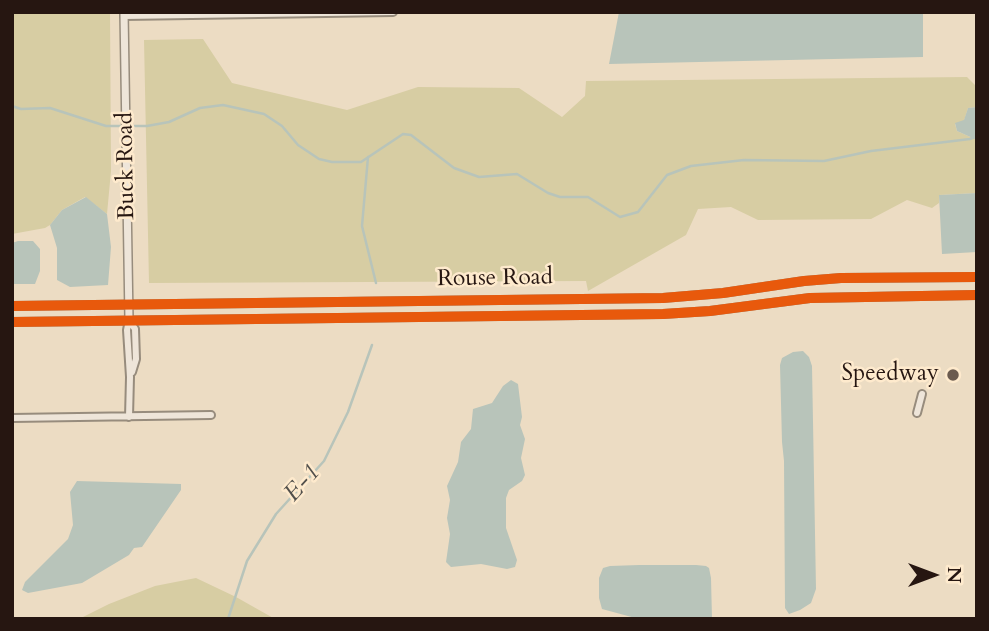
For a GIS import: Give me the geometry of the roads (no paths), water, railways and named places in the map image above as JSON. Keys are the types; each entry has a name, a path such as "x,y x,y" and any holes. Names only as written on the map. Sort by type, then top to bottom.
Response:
{"street":[{"path":"124,14 393,12"},
{"name":"Buck Road","path":"124,14 129,304 127,330 132,359 129,417"},
{"name":"Rouse Road","path":"12,306 663,298 829,279 977,277"},
{"name":"Rouse Road","path":"12,322 663,314 710,311 810,298 977,295"},
{"path":"663,298 663,314"},
{"path":"917,413 922,394"},
{"path":"12,418 212,415"}],"waterway":[{"path":"12,106 21,109 50,108 106,126 147,126 169,122 200,108 223,105 264,114 282,126 298,145 319,159 332,162 361,162 403,134 411,135 454,168 479,177 517,174 548,193 560,197 588,197 620,217 638,212 667,175 691,166 744,160 824,161 871,151 977,136"},
{"name":"E-1","path":"368,157 362,226 376,283"},
{"name":"E-1","path":"228,619 247,561 276,514 324,461 348,412 372,345"}],"place":[{"name":"Speedway","path":"953,375"}]}
